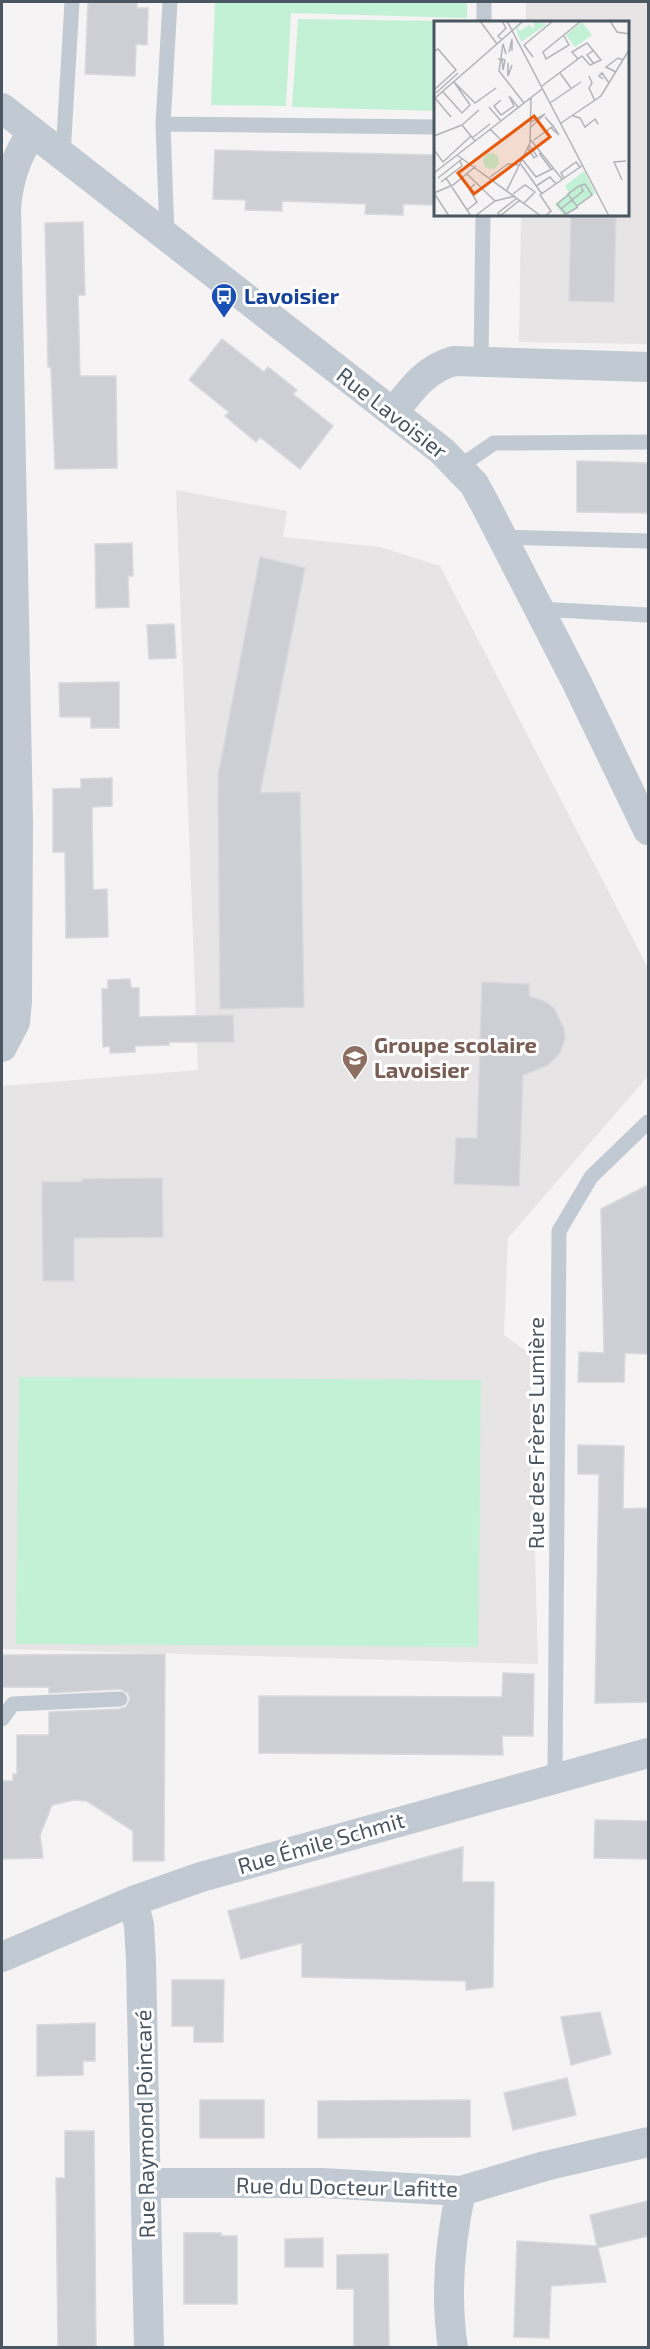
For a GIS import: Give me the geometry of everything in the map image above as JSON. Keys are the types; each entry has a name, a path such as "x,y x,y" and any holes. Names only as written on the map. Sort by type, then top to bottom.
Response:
{"street":[{"name":"Rue Lavoisier","path":"2,108 459,467 474,484 502,537 648,830"},
{"path":"2,1047 15,1022 17,1000 17,810 6,209 11,174 24,144 33,132"},
{"path":"393,413 426,374 439,365 454,361 648,367"},
{"name":"Rue Émile Schmit","path":"2,1957 133,1901 201,1877 648,1753"},
{"name":"Rue Raymond Poincaré","path":"133,1901 139,1924 141,1960 147,2183 148,2348"},
{"name":"Rue du Docteur Lafitte","path":"147,2183 322,2183 461,2192 545,2166 648,2142"},
{"path":"453,2348 450,2326 452,2232 461,2192"}],"lane":[{"path":"63,155 72,2"},
{"path":"167,237 163,124 170,2"},
{"path":"484,2 484,21"},
{"path":"163,124 434,127"},
{"path":"481,363 483,216"},
{"path":"459,467 494,443 648,442"},
{"path":"502,537 648,541"},
{"path":"539,609 648,615"},
{"name":"Rue des Frères Lumière","path":"555,1778 559,1231 591,1177 648,1122"},
{"path":"2,1719 13,1704 120,1699"}],"shaded area":[{"path":"526,2 648,2 648,344 519,342 521,216 629,216 629,21 526,21"},
{"name":"Groupe scolaire Lavoisier","path":"176,490 287,511 283,537 380,547 440,566 648,968 648,1076 508,1238 504,1335 530,1354 538,1664 2,1649 2,1086 198,1070"}],"green space":[{"path":"215,2 467,2 467,18 291,13 286,106 211,105"},
{"path":"298,19 443,21 434,21 434,111 292,107"},
{"path":"19,1377 481,1380 478,1647 16,1644"}],"building":[{"path":"88,2 137,2 137,8 148,8 147,45 136,44 135,76 85,74"},
{"path":"215,150 434,155 434,205 403,204 403,215 365,214 366,204 282,201 282,211 245,210 246,200 213,199"},
{"path":"571,216 616,216 614,302 569,301"},
{"path":"83,222 85,295 78,295 80,376 116,376 117,468 55,469 51,367 48,367 45,223"},
{"path":"222,339 264,372 268,367 297,390 293,394 333,426 300,469 260,437 256,442 225,416 229,412 189,380"},
{"path":"577,461 648,463 648,513 577,512"},
{"path":"132,543 133,576 128,576 129,607 96,608 95,544"},
{"path":"260,557 305,568 260,793 300,792 304,1007 220,1009 218,776"},
{"path":"174,624 176,658 149,659 147,625"},
{"path":"119,682 119,728 91,728 91,717 60,717 59,683"},
{"path":"112,778 112,806 92,807 93,890 107,889 108,937 66,938 65,852 53,852 53,789 81,788 81,779"},
{"path":"130,979 131,988 139,988 139,1017 233,1015 234,1042 169,1042 169,1045 135,1046 135,1052 110,1053 110,1046 103,1047 102,989 108,989 108,980"},
{"path":"482,982 529,984 529,996 546,1002 554,1008 564,1029 565,1038 560,1053 548,1065 523,1075 519,1186 454,1184 456,1138 477,1138"},
{"path":"162,1178 163,1237 74,1238 74,1281 43,1281 42,1182"},
{"path":"648,1185 648,1354 625,1353 624,1382 578,1382 579,1352 604,1353 601,1209"},
{"path":"578,1445 624,1446 623,1509 648,1508 648,1702 595,1703 599,1474 578,1474"},
{"path":"165,1654 164,1861 133,1861 133,1831 87,1801 74,1800 52,1805 40,1835 43,1858 2,1859 2,1781 13,1781 13,1774 17,1774 17,1735 49,1735 49,1712 120,1709 126,1707 130,1699 128,1693 120,1689 49,1693 49,1687 2,1687 2,1655"},
{"path":"503,1673 534,1674 533,1736 502,1736 503,1755 259,1753 259,1696 502,1697"},
{"path":"595,1820 648,1821 648,1859 594,1858"},
{"path":"463,1847 462,1882 494,1882 493,1987 466,1990 466,1981 302,1977 302,1943 241,1959 228,1911"},
{"path":"172,1980 224,1980 223,2042 194,2042 194,2026 172,2026"},
{"path":"600,2012 611,2054 571,2065 561,2017"},
{"path":"95,2023 95,2061 83,2061 83,2075 37,2076 37,2025"},
{"path":"567,2078 576,2115 513,2130 504,2093"},
{"path":"200,2100 264,2100 264,2138 200,2138"},
{"path":"470,2100 470,2137 318,2138 318,2101"},
{"path":"65,2131 94,2131 96,2348 58,2348 56,2178 65,2178"},
{"path":"648,2201 648,2236 598,2248 606,2282 551,2286 549,2338 514,2337 517,2241 597,2246 590,2215"},
{"path":"184,2233 221,2233 221,2236 237,2236 237,2304 184,2304"},
{"path":"323,2238 323,2267 285,2267 285,2239"},
{"path":"388,2254 389,2348 354,2348 354,2289 337,2289 337,2255"}],"place":[{"name":"Lavoisier","path":"224,319"},
{"name":"Groupe scolaire Lavoisier","path":"355,1081"}]}
